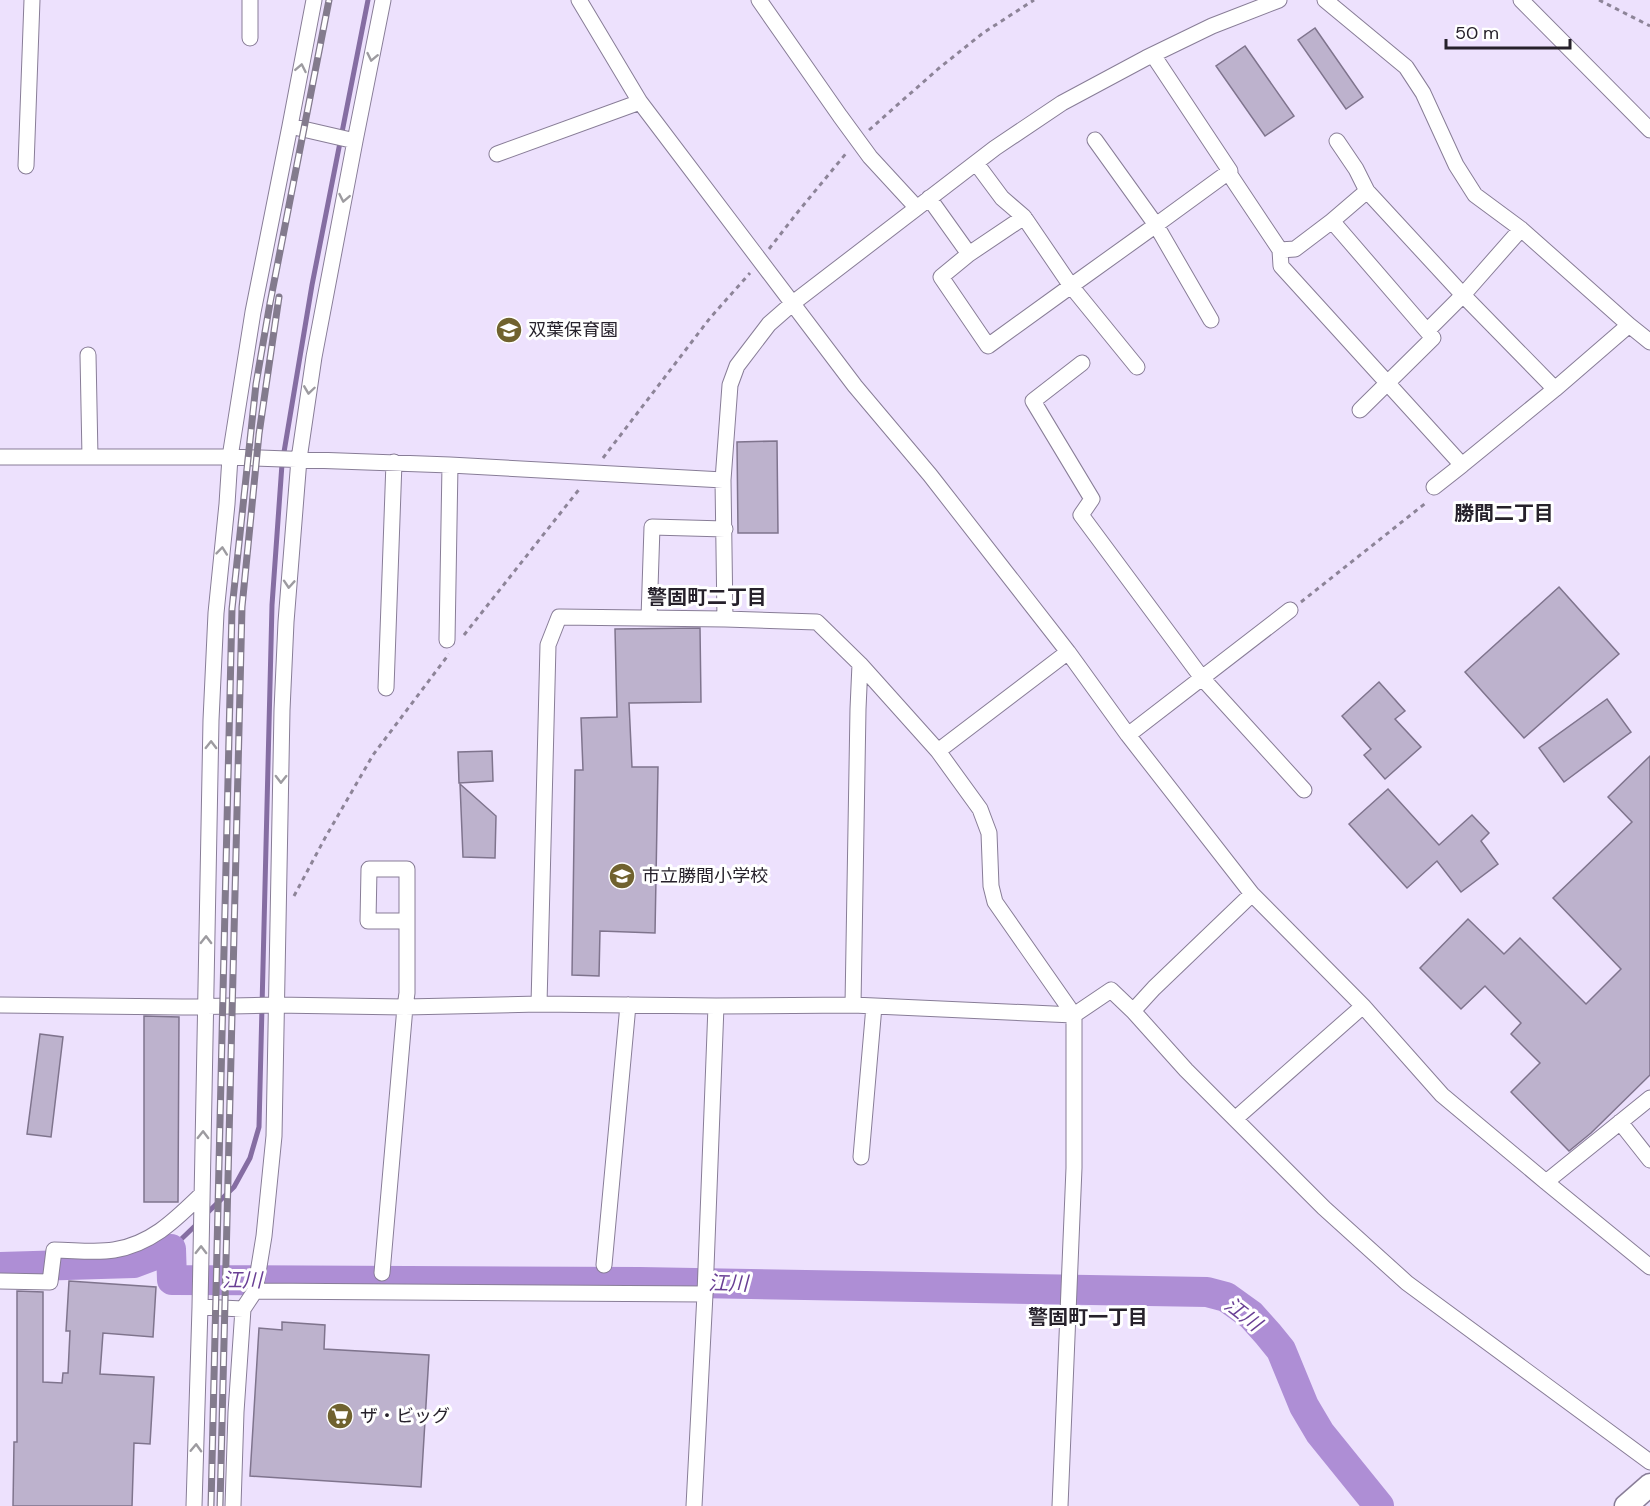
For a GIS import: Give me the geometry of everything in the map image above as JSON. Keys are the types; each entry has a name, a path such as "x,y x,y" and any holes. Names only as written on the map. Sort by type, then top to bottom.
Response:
{"street":[{"path":"26,166 32,0"},
{"path":"250,0 250,38"},
{"path":"194,1506 211,720 216,613 230,457 253,312 314,0"},
{"path":"233,1506 243,1309 255,1291 264,1236 274,1136 282,710 299,459 314,357 384,0"},
{"path":"579,0 640,102 855,386 930,475 1252,894 1363,1006 1442,1095 1650,1267"},
{"path":"759,0 870,157 923,203 969,254"},
{"path":"725,619 723,480 730,385 737,366 769,324 976,162 1062,103 1212,26 1280,0"},
{"path":"1325,0 1406,67 1423,93 1456,165 1475,195 1521,229 1650,342"},
{"path":"1521,0 1650,130"},
{"path":"1153,55 1280,250 1281,266 1462,465"},
{"path":"497,154 640,102"},
{"path":"290,126 355,141"},
{"path":"1095,140 1156,225 1211,320"},
{"path":"1337,141 1356,169 1367,191 1463,296 1555,389"},
{"path":"976,162 1002,198 1023,217 1071,286 1137,368"},
{"path":"1023,217 969,254 941,277 988,346 1228,172"},
{"path":"1280,250 1295,249 1367,191"},
{"path":"1332,221 1433,338 1360,410"},
{"path":"1427,331 1463,296 1521,229"},
{"path":"1434,487 1555,389 1629,325"},
{"path":"88,355 90,457"},
{"path":"1082,363 1033,401 1092,499 1081,515 1202,678 1304,790"},
{"path":"0,457 230,457 394,462 723,480"},
{"path":"386,688 394,462"},
{"path":"450,465 454,642"},
{"path":"649,618 652,527 725,529"},
{"path":"1128,735 1290,610"},
{"path":"539,1004 548,645 560,617 818,622 860,664 938,751 980,809 989,833 991,886 995,902 1074,1015 1074,1168 1060,1506"},
{"path":"938,751 1068,652"},
{"path":"853,1005 860,664"},
{"path":"1133,1011 1252,894"},
{"path":"382,1273 407,993 407,921"},
{"path":"0,1005 183,1007 275,1005 405,1007 539,1004 853,1005 1074,1015 1112,990 1186,1070 1324,1208 1407,1284 1650,1462"},
{"path":"604,1265 628,1005"},
{"path":"694,1506 716,1006"},
{"path":"861,1157 874,1006"},
{"path":"1235,1119 1363,1006"},
{"path":"1546,1182 1650,1098"},
{"path":"1620,1122 1650,1160"},
{"path":"0,1281 50,1282 54,1250 113,1250 139,1243 166,1228 202,1194"},
{"path":"255,1291 705,1294"},
{"path":"200,1307 243,1309"},
{"path":"1626,1506 1650,1485"}],"path":[{"path":"291,903 373,755 454,642 592,472 710,318 761,261 857,140 983,33 1034,0"},
{"path":"1599,0 1650,26"}],"building":[{"path":"1315,28 1363,97 1346,109 1298,40"},
{"path":"1245,46 1294,116 1265,136 1216,66"},
{"path":"777,441 778,533 738,533 737,442"},
{"path":"1559,587 1619,654 1524,738 1465,672"},
{"path":"700,628 701,702 629,703 632,767 658,767 655,933 600,931 599,976 572,975 575,770 583,770 581,718 617,717 615,629"},
{"path":"1379,682 1405,711 1395,719 1421,747 1385,779 1364,755 1371,749 1342,716"},
{"path":"1607,699 1631,732 1564,782 1539,748"},
{"path":"492,751 493,781 459,783 458,752"},
{"path":"1650,756 1650,1075 1591,1133 1569,1151 1511,1092 1540,1063 1511,1034 1521,1023 1485,986 1461,1009 1420,968 1468,919 1504,954 1520,938 1586,1004 1621,969 1553,898 1632,822 1608,797"},
{"path":"460,784 496,816 495,858 463,857"},
{"path":"1388,789 1439,845 1472,815 1489,833 1481,841 1498,864 1461,892 1437,861 1407,888 1349,824"},
{"path":"144,1016 179,1017 178,1202 144,1202"},
{"path":"40,1034 63,1037 51,1137 27,1134"},
{"path":"69,1281 156,1287 153,1337 103,1333 100,1374 154,1377 150,1444 134,1443 132,1506 13,1506 14,1442 17,1442 17,1291 43,1292 43,1382 62,1383 63,1373 68,1373 70,1331 66,1331"},
{"name":"ザ・ビッグ","path":"282,1322 325,1325 324,1349 429,1355 421,1487 250,1476 259,1328 282,1330"}],"waterway":[{"path":"204,1216 234,1187 250,1158 259,1127 272,605 282,464 312,285 368,0"},
{"path":"171,1249 198,1223"},
{"name":"江川","path":"0,1267 134,1263 171,1249 172,1280 640,1282 1207,1292 1226,1297 1251,1315 1281,1350 1304,1406 1320,1433 1379,1506"}],"railway":[{"path":"211,1506 232,609 256,384 329,0"},
{"path":"220,1506 242,607 259,434 279,297"}],"place":[{"name":"双葉保育園","path":"509,330"},
{"name":"市立勝間小学校","path":"622,876"},
{"name":"ザ・ビッグ","path":"340,1416"}],"district":[{"name":"勝間二丁目","path":"1504,513"},
{"name":"警固町二丁目","path":"707,597"},
{"name":"警固町一丁目","path":"1088,1317"}]}
